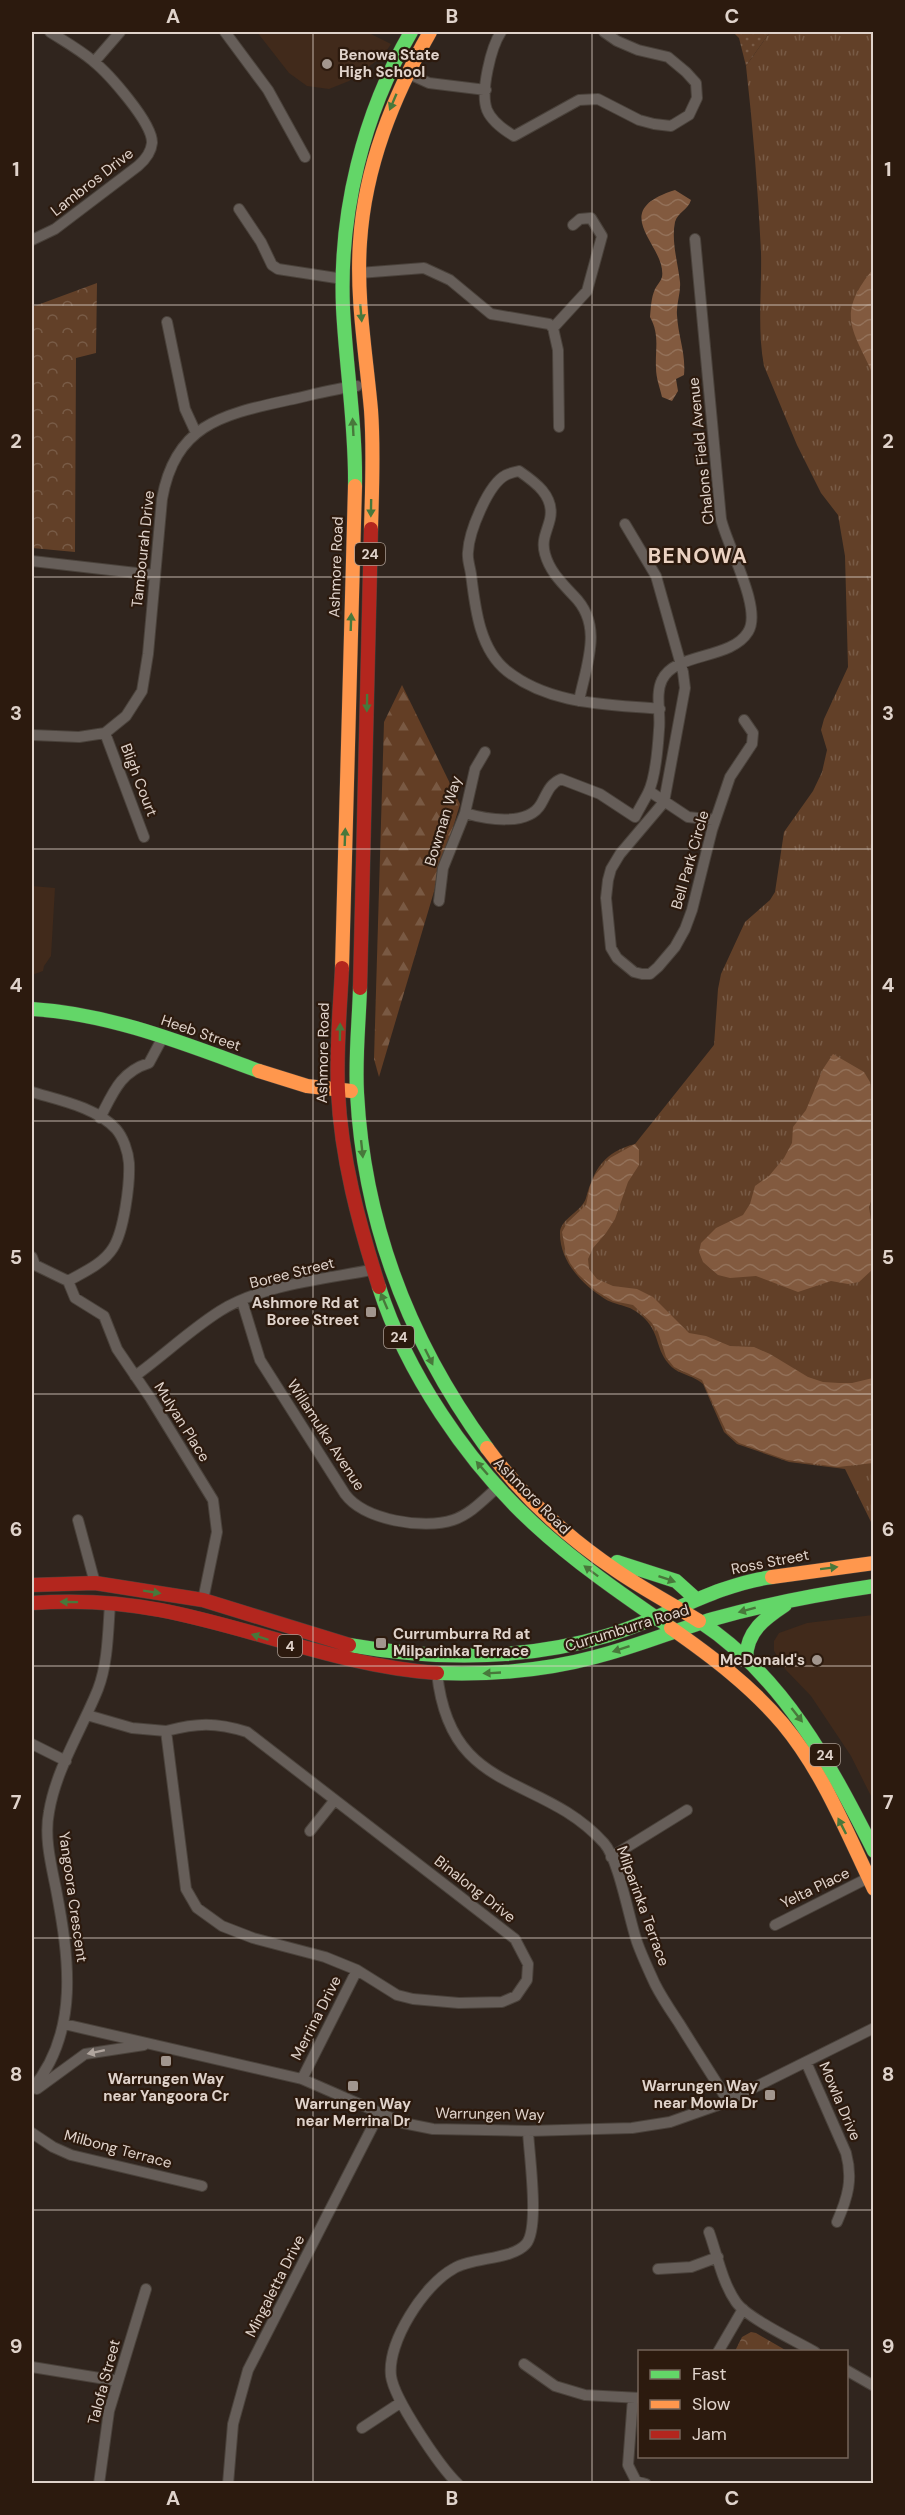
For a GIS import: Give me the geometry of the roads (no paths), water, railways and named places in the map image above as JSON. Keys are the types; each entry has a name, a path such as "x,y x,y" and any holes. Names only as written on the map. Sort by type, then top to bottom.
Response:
{"main road":[{"name":"Ashmore Road","path":"411,32 382,87 365,138 354,186 343,279 344,331 351,386 355,489 338,1091 345,1165 353,1207 371,1270 401,1342 436,1406 466,1449 498,1487 560,1548 599,1578 676,1630 732,1673 789,1731 808,1758 871,1884"},
{"name":"Ashmore Road","path":"430,32 407,73 381,134 369,178 362,219 359,273 369,384 372,465 357,1090 363,1160 374,1212 389,1265 434,1367 457,1407 498,1462 548,1516 593,1554 701,1623 746,1658 776,1689 812,1735 837,1776 873,1851"},
{"name":"Heeb Street","path":"32,1009 102,1018 306,1087 338,1091 357,1090"},
{"path":"593,1554 676,1581 696,1599"},
{"name":"Ross Street","path":"675,1607 729,1587 772,1576 873,1563"},
{"name":"Currumburra Road","path":"32,1585 95,1583 202,1600 350,1645 438,1656 510,1655 554,1648 606,1636 675,1607"},
{"name":"4","path":"701,1623 794,1599 873,1586"},
{"path":"746,1658 746,1646 754,1628 794,1599"},
{"name":"Currumburra Road","path":"32,1603 110,1604 153,1609 202,1619 353,1663 437,1673 498,1672 572,1663 701,1623"}],"street":[{"name":"Lambros Drive","path":"32,240 56,229 148,157 152,142 149,129 123,92 94,62 51,32"},
{"path":"94,62 120,32"},
{"path":"225,32 268,90 305,157"},
{"path":"501,32 488,63 487,109 499,127 514,136 579,100 598,99 639,120 654,124 671,126 689,116 697,98 696,83 686,72 668,57 638,50 604,32"},
{"path":"407,73 429,83 469,86 486,90"},
{"path":"238,209 261,242 272,265 343,279"},
{"path":"553,328 586,291 600,249 602,236 591,218 580,219 573,225"},
{"name":"Chalons Field Avenue","path":"465,813 491,818 524,816 540,806 549,787 561,779 600,794 635,817 649,791 659,730 659,688 663,677 680,664 721,650 748,633 753,619 752,605 725,537 721,519 695,239"},
{"path":"359,273 424,268 464,290 491,314 549,324 553,328 558,350 560,427"},
{"path":"167,322 184,409 196,433"},
{"name":"Tambourah Drive","path":"105,733 126,716 142,691 167,473 182,448 196,433 216,420 247,409 369,384"},
{"path":"579,701 592,645 585,609 561,583 549,566 544,552 544,536 550,517 549,500 537,484 519,471 505,476 493,489 472,532 468,552 473,601 489,649 504,669 530,687 558,698 579,701 660,709"},
{"name":"Bell Park Circle","path":"625,524 656,576 685,688 664,802 620,854 611,869 608,880 606,898 611,948 617,958 634,972 650,974 675,947 685,929 692,910 703,860 730,777 752,744 753,733 744,720"},
{"path":"32,561 154,575"},
{"path":"32,735 79,737 105,733"},
{"name":"Bligh Court","path":"105,733 144,837"},
{"name":"Bowman Way","path":"440,902 443,868 465,813 472,777 485,752"},
{"path":"649,791 688,817 716,820"},
{"path":"100,1118 120,1081 134,1068 149,1063 163,1037"},
{"path":"32,1092 83,1109 115,1128 124,1143 129,1161 120,1232 113,1248 102,1261 68,1281"},
{"name":"Mulyan Place","path":"32,1257 35,1265 68,1281 75,1298 104,1316 117,1349 213,1500 217,1532 202,1600"},
{"name":"Boree Street","path":"135,1376 221,1310 266,1291 371,1270"},
{"name":"Willamulka Avenue","path":"242,1301 260,1360 345,1494 357,1507 376,1515 402,1521 443,1523 463,1516 498,1487"},
{"path":"78,1520 95,1583"},
{"name":"Yangoora Crescent","path":"32,2091 47,2064 64,2024 68,1990 68,1966 48,1836 50,1807 66,1761 99,1687 110,1604"},
{"name":"Milparinka Terrace","path":"437,1673 447,1718 461,1744 474,1759 488,1771 581,1821 606,1845 637,1942 656,1986 728,2101"},
{"name":"Binalong Drive","path":"87,1715 132,1728 166,1731 194,1724 222,1724 246,1732 334,1801 440,1879 515,1939 528,1964 527,1980 516,1996 502,2002 459,2003 413,1999 397,1995 357,1970 326,1958 253,1938 222,1926 197,1908 186,1889 166,1731"},
{"path":"32,1744 66,1761"},
{"path":"310,1831 334,1801"},
{"path":"611,1857 687,1810"},
{"name":"Yelta Place","path":"775,1925 871,1884"},
{"name":"Merrina Drive","path":"302,2079 357,1970"},
{"name":"Warrungen Way","path":"64,2024 302,2079 403,2122 433,2129 528,2131 632,2128 670,2122 728,2101 873,2028"},
{"name":"Yangoora Crescent","path":"32,2091 85,2054 154,2044"},
{"name":"Mowla Drive","path":"806,2062 846,2153 850,2168 849,2193 837,2222"},
{"name":"Mingaletta Drive","path":"228,2484 233,2424 248,2370 380,2112"},
{"path":"458,2484 400,2403 391,2376 393,2350 409,2317 431,2286 453,2268 476,2260 511,2253 526,2244 534,2224 528,2131"},
{"name":"Milbong Terrace","path":"32,2133 52,2148 71,2155 202,2186"},
{"path":"709,2232 732,2295 743,2309 811,2350"},
{"path":"658,2268 691,2267 718,2257"},
{"name":"Talofa Street","path":"99,2484 109,2411 146,2289"},
{"path":"719,2350 743,2309"},
{"path":"524,2364 555,2386 585,2395 636,2398 628,2465 636,2481 646,2484"},
{"path":"32,2367 118,2381"},
{"path":"848,2371 873,2386"},
{"path":"362,2428 400,2403"}],"water":[{"path":"675,190 691,200 676,219 674,229 680,282 677,315 684,375 676,379 678,391 672,401 662,397 658,383 656,336 650,317 654,292 662,277 661,265 641,219 644,208 655,199"},
{"path":"873,269 873,374 854,333 851,310 854,298"},
{"path":"833,1054 864,1072 870,1082 874,1110 874,1193 869,1207 873,1234 873,1269 859,1282 848,1284 831,1281 798,1292 756,1276 730,1278 718,1275 703,1262 699,1252 701,1243 716,1228 743,1215 750,1204 755,1186 769,1176 784,1158 792,1143 793,1127 806,1110 823,1069"},
{"path":"635,1144 639,1150 639,1165 628,1182 615,1219 593,1248 588,1259 589,1269 597,1279 613,1286 637,1289 653,1297 689,1333 706,1336 730,1346 754,1347 808,1377 823,1382 852,1383 873,1378 873,1463 838,1467 787,1460 739,1443 727,1433 702,1380 674,1367 666,1357 658,1332 651,1322 633,1305 613,1301 596,1291 578,1274 566,1254 562,1232 567,1223 586,1205 595,1175 610,1158"}],"place":[{"name":"Benowa State High School","path":"327,64"},
{"name":"Ashmore Rd at Boree Street","path":"371,1312"},
{"name":"Currumburra Rd at Milparinka Terrace","path":"381,1643"},
{"name":"McDonald's","path":"817,1660"},
{"name":"Warrungen Way near Yangoora Cr","path":"166,2061"},
{"name":"Warrungen Way near Merrina Dr","path":"353,2086"},
{"name":"Warrungen Way near Mowla Dr","path":"770,2095"}],"district":[{"name":"BENOWA","path":"698,556"}]}
